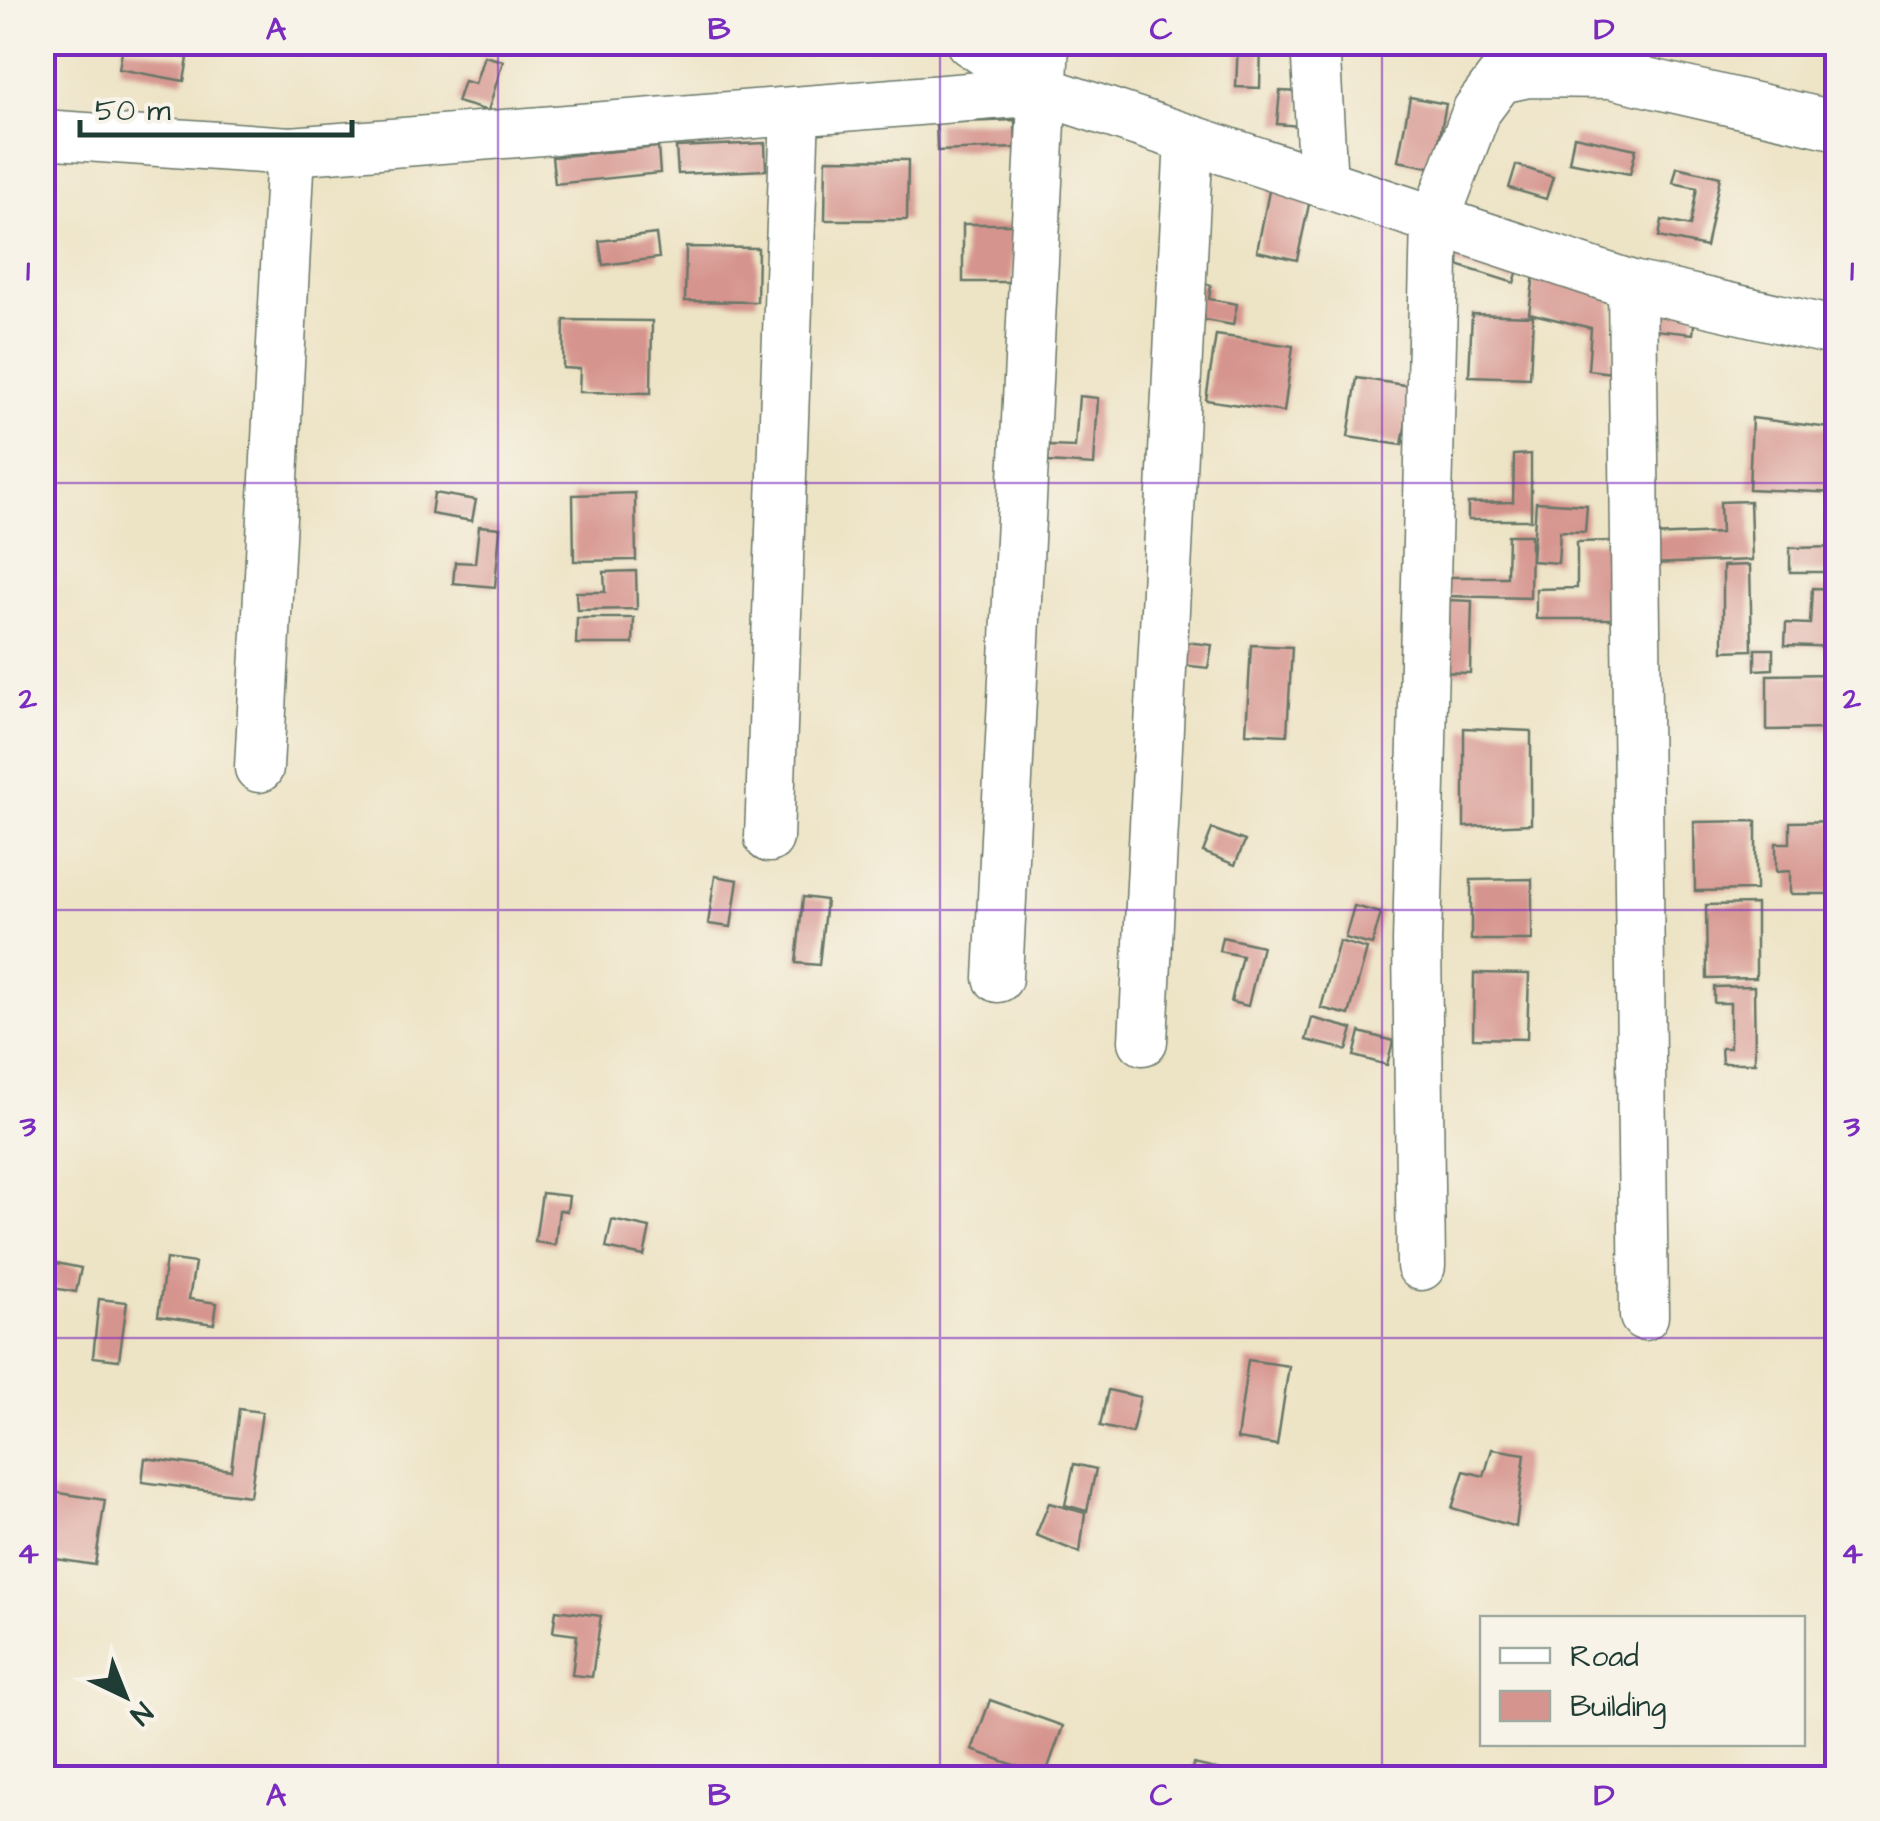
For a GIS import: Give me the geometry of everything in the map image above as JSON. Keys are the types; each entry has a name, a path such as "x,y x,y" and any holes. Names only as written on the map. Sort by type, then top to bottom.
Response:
{"street":[{"path":"970,42 1044,91 1632,285 1838,332"},
{"path":"998,978 1045,42"},
{"path":"1315,42 1324,183"},
{"path":"1421,1266 1417,942 1435,220 1477,110 1500,80 1528,72 1610,58 1838,126"},
{"path":"42,134 291,151 1044,91"},
{"path":"769,838 795,111"},
{"path":"1142,1041 1189,139"},
{"path":"259,768 291,151"},
{"path":"1632,285 1644,1316"}],"building":[{"path":"1238,42 1261,42 1260,88 1236,87"},
{"path":"1714,42 1736,42 1737,49 1716,53"},
{"path":"123,46 188,58 184,81 119,69"},
{"path":"484,56 503,61 488,111 457,102 464,81 475,84"},
{"path":"1280,91 1301,92 1299,126 1277,124"},
{"path":"1410,97 1446,104 1434,168 1398,161"},
{"path":"1015,120 1016,148 937,151 936,123"},
{"path":"1574,136 1636,149 1630,174 1569,162"},
{"path":"765,143 766,170 678,174 676,147"},
{"path":"658,147 660,173 555,184 552,157"},
{"path":"826,159 908,160 907,220 825,220"},
{"path":"1516,165 1553,177 1546,199 1509,188"},
{"path":"1677,167 1720,177 1706,247 1659,237 1662,220 1690,226 1697,188 1673,183"},
{"path":"1270,186 1311,195 1297,260 1257,251"},
{"path":"963,224 1013,224 1012,282 963,282"},
{"path":"656,234 659,258 603,265 599,241"},
{"path":"1451,239 1521,260 1514,283 1444,261"},
{"path":"686,247 758,248 757,302 685,301"},
{"path":"1534,274 1612,295 1612,373 1588,370 1591,328 1529,313"},
{"path":"1193,282 1211,285 1209,299 1237,304 1233,325 1187,317"},
{"path":"1647,302 1696,306 1693,334 1644,329"},
{"path":"1472,314 1533,316 1530,378 1469,376"},
{"path":"564,320 652,321 651,393 579,392 580,369 563,368"},
{"path":"1216,335 1293,346 1284,412 1206,400"},
{"path":"1357,378 1412,386 1402,445 1348,437"},
{"path":"1079,396 1098,398 1094,465 1048,462 1049,446 1075,447"},
{"path":"1752,418 1838,429 1838,493 1749,489"},
{"path":"1531,454 1531,520 1468,520 1468,503 1513,502 1514,455"},
{"path":"434,493 476,500 472,521 431,514"},
{"path":"635,493 636,560 574,561 573,495"},
{"path":"1750,501 1752,560 1651,564 1650,536 1721,533 1720,502"},
{"path":"1536,502 1587,505 1585,532 1560,531 1558,563 1532,561"},
{"path":"479,526 500,528 495,587 453,583 455,562 475,563"},
{"path":"1508,535 1531,535 1530,598 1444,596 1444,577 1507,577"},
{"path":"1611,541 1612,619 1536,619 1536,589 1577,588 1577,542"},
{"path":"1838,547 1838,572 1790,572 1790,548"},
{"path":"1750,565 1752,650 1723,651 1723,566"},
{"path":"636,571 637,609 577,610 576,592 605,592 604,572"},
{"path":"1812,588 1838,589 1838,647 1785,645 1786,623 1810,624"},
{"path":"1448,600 1472,601 1470,673 1436,672"},
{"path":"577,618 634,618 633,644 576,644"},
{"path":"1176,641 1212,645 1208,668 1172,664"},
{"path":"1251,645 1292,647 1287,735 1246,733"},
{"path":"1755,649 1773,649 1773,669 1755,670"},
{"path":"1831,674 1832,729 1767,730 1767,675"},
{"path":"1464,728 1531,731 1531,824 1464,827"},
{"path":"1756,821 1756,890 1695,891 1694,822"},
{"path":"1838,821 1838,894 1790,894 1790,871 1776,872 1776,843 1790,843 1790,822"},
{"path":"1212,829 1245,841 1235,865 1203,852"},
{"path":"715,876 738,880 731,927 708,924"},
{"path":"1532,879 1532,940 1471,940 1471,880"},
{"path":"803,897 826,900 819,965 796,963"},
{"path":"1756,904 1756,978 1707,979 1706,905"},
{"path":"1354,906 1381,913 1372,945 1345,938"},
{"path":"1222,937 1262,946 1248,1006 1231,1002 1242,956 1219,951"},
{"path":"1339,941 1367,949 1349,1015 1321,1008"},
{"path":"1474,973 1529,974 1527,1039 1473,1038"},
{"path":"1754,986 1755,1063 1722,1063 1721,1048 1730,1048 1730,1003 1714,1003 1714,987"},
{"path":"1312,1018 1353,1029 1347,1050 1306,1040"},
{"path":"1360,1032 1393,1041 1387,1065 1354,1056"},
{"path":"542,1193 569,1196 567,1211 559,1210 555,1245 535,1242"},
{"path":"612,1220 650,1228 644,1256 606,1248"},
{"path":"166,1259 195,1263 189,1299 217,1303 214,1324 158,1316"},
{"path":"42,1260 81,1268 76,1292 42,1286"},
{"path":"99,1299 127,1302 119,1360 93,1357"},
{"path":"1248,1360 1289,1366 1277,1445 1237,1439"},
{"path":"1108,1390 1140,1397 1132,1433 1100,1426"},
{"path":"239,1409 262,1412 250,1496 142,1482 145,1458 231,1470"},
{"path":"1492,1449 1525,1454 1516,1527 1452,1508 1464,1471 1484,1476"},
{"path":"1074,1464 1096,1469 1087,1511 1065,1505"},
{"path":"53,1492 105,1500 95,1565 43,1557"},
{"path":"1049,1503 1085,1513 1080,1553 1036,1535"},
{"path":"556,1610 601,1616 592,1677 572,1675 577,1635 553,1632"},
{"path":"1835,1644 1838,1645 1838,1671 1831,1670"},
{"path":"990,1700 1063,1726 1045,1776 972,1750"},
{"path":"1193,1764 1225,1771 1223,1778 1190,1778"}]}
